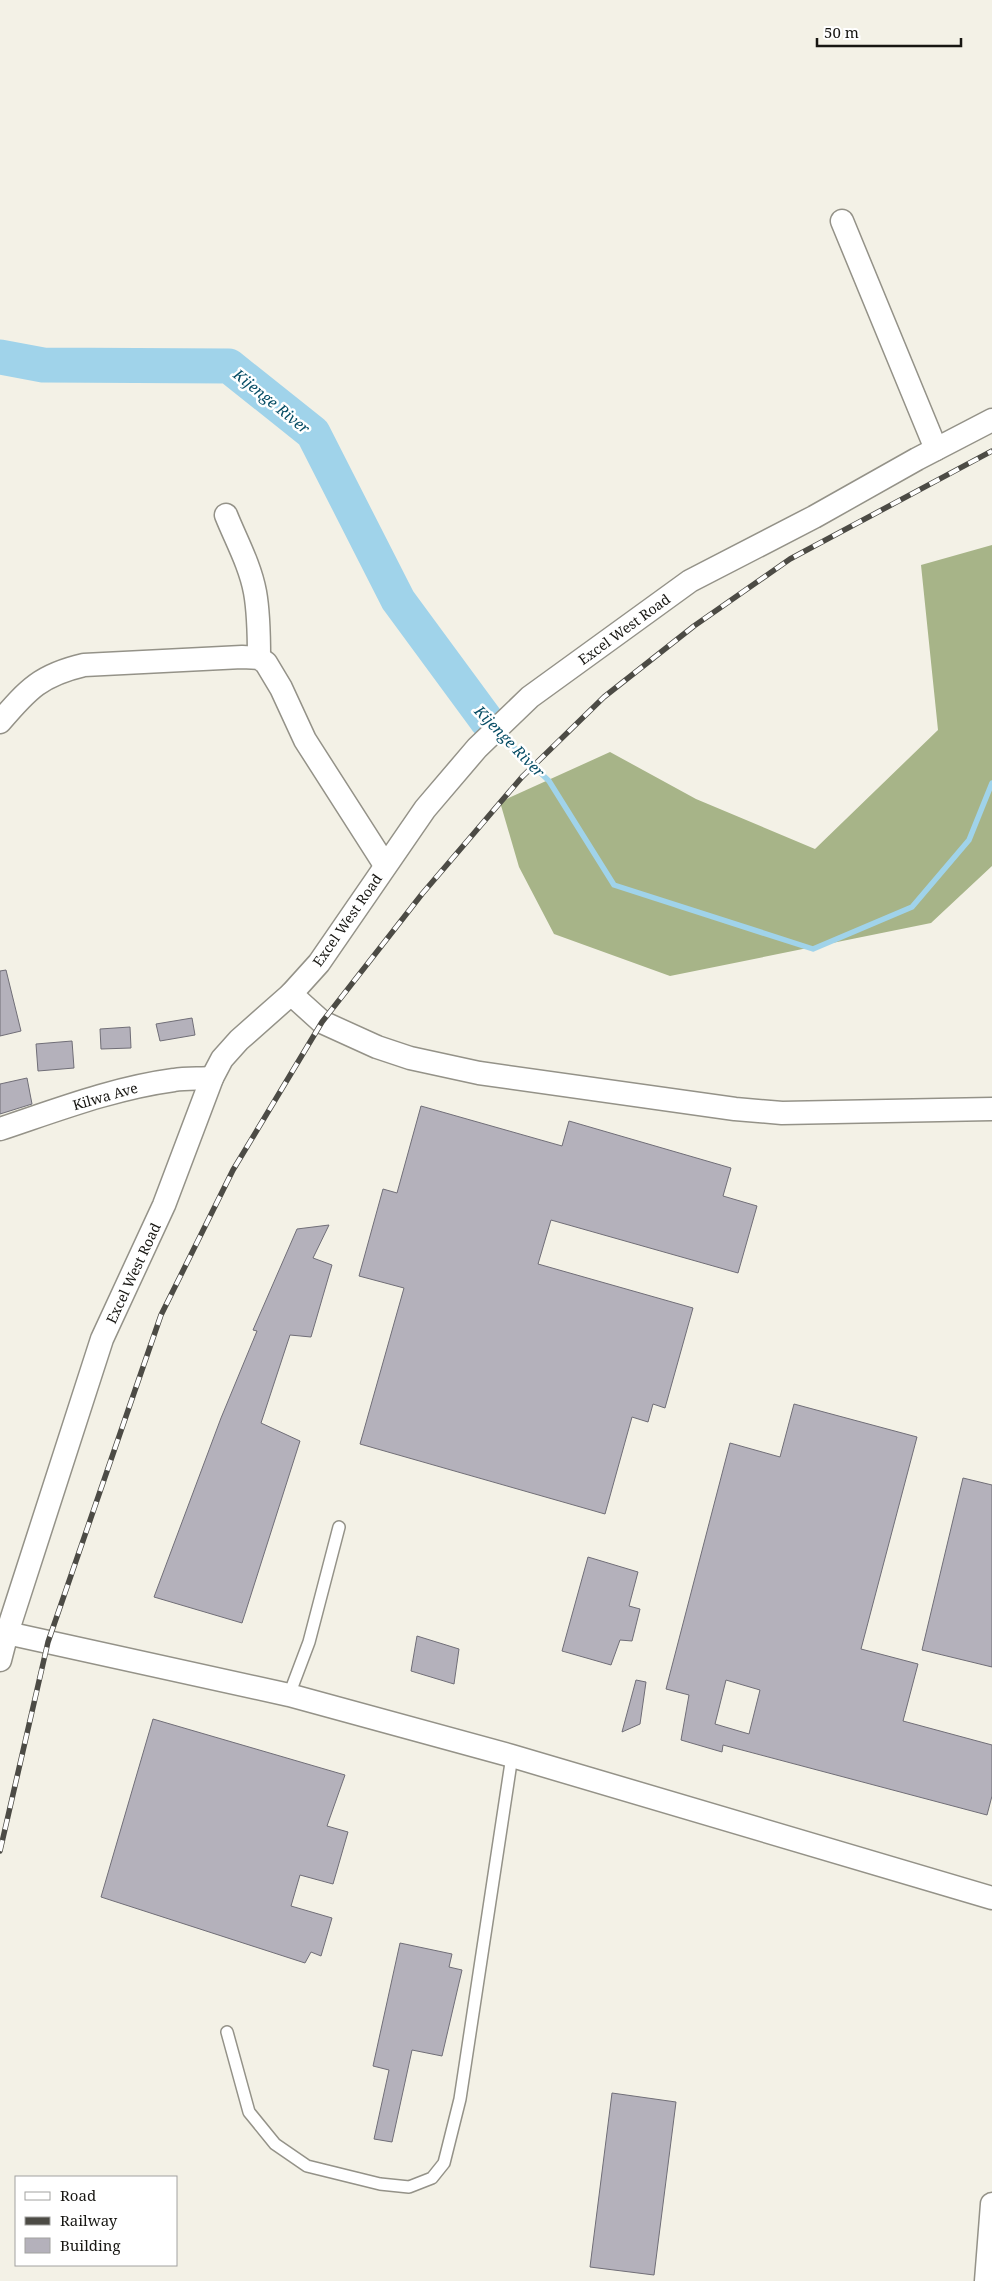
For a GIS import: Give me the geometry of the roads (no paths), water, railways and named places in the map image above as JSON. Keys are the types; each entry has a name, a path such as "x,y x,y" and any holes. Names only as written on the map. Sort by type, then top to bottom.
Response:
{"street":[{"path":"842,221 936,449"},
{"name":"Excel West Road","path":"0,1660 6,1633 102,1339 164,1205 212,1078 222,1059 239,1040 291,994 319,962 385,864 425,809 477,748 530,697 690,581 814,517 992,420"},
{"path":"226,515 246,562 255,591 259,658"},
{"path":"0,722 25,692 41,680 61,670 84,665 242,657 259,658 266,663 281,688 305,740 385,864"},
{"path":"291,994 322,1022 377,1047 410,1058 479,1073 735,1109 782,1113 992,1109"},
{"name":"Kilwa Ave","path":"0,1129 99,1096 146,1084 176,1079 212,1078"},
{"path":"6,1633 289,1695 512,1756 992,1898"},
{"path":"986,2281 992,2204"}],"lane":[{"path":"289,1695 309,1642 339,1527"},
{"path":"227,2032 249,2112 275,2144 306,2166 380,2184 409,2187 432,2178 444,2163 460,2099 512,1756"}],"waterway":[{"name":"Kijenge River","path":"0,357 43,365 229,366 313,433 398,600 487,721"},
{"name":"Kijenge River","path":"499,733 549,781 614,885 813,949 912,907 969,840 992,783"}],"railway":[{"path":"0,1851 48,1642 161,1315 233,1170 322,1022 422,894 522,777 604,697 694,626 790,559 992,451"}]}
